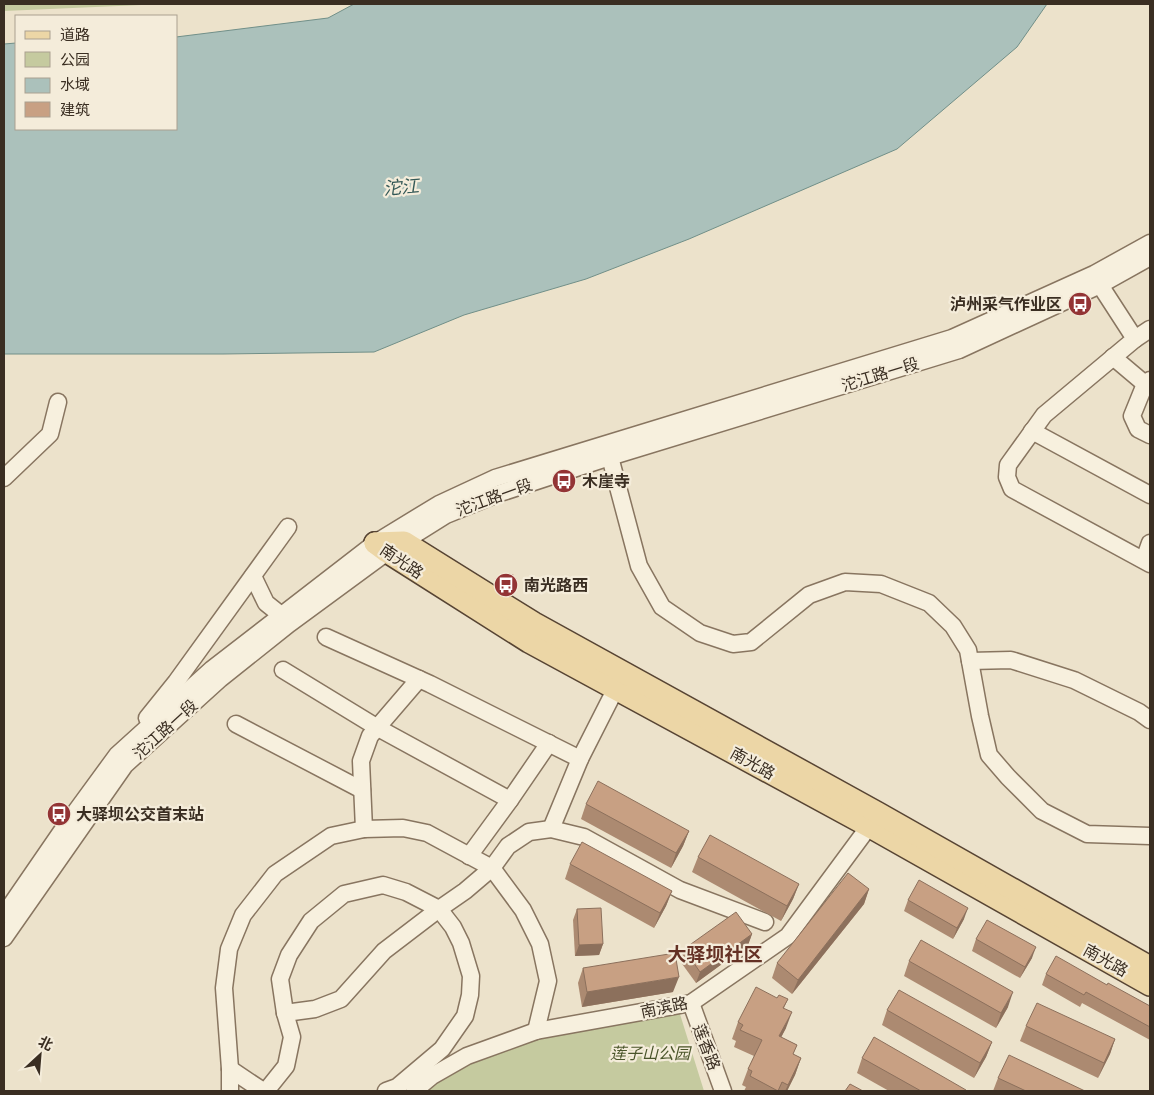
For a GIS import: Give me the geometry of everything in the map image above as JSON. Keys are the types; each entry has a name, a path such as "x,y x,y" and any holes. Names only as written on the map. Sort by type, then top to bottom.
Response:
{"main road":[{"name":"南光路","path":"388,546 529,642 874,820 1150,967"},
{"name":"南光路","path":"388,546 534,623 874,820 1150,985"}],"street":[{"name":"沱江路一段","path":"1097,280 1150,243"},
{"name":"沱江路一段","path":"4,915 68,822 156,720 212,669 281,615 388,546 446,515 610,450 952,338 1150,257"},
{"path":"1097,280 1135,339"},
{"path":"1150,329 1113,356 1044,415 1008,465 1007,477 1012,489 1147,562 1150,543"},
{"path":"1113,356 1148,382 1132,416 1138,429 1150,435"},
{"path":"4,478 50,434 58,402"},
{"path":"1032,432 1150,495"},
{"name":"沱江路一段","path":"4,938 121,760 220,679 439,504 495,478 610,450"},
{"path":"610,450 639,566 662,607 700,633 734,644 751,642 809,595 844,582 881,584 929,603 953,626 968,650 989,755 1008,777 1042,811 1087,834 1150,836"},
{"path":"121,760 288,527"},
{"path":"253,576 266,603 281,615"},
{"path":"326,637 420,679 580,759"},
{"path":"970,661 1011,660 1074,680 1139,712 1150,720"},
{"path":"283,670 378,728 510,800"},
{"path":"364,829 361,761 370,736 420,679"},
{"path":"552,829 580,759 616,688"},
{"path":"236,724 362,790"},
{"path":"469,856 549,743"},
{"name":"南滨路","path":"414,1091 432,1076 467,1056 536,1031 690,1003 788,936 874,820"},
{"path":"230,1091 224,988 229,949 243,915 276,874 331,836 364,829 403,828 427,833 492,868 523,910 540,944 548,981 536,1031"},
{"path":"285,1013 315,1009 341,999 384,951 439,909 465,892 492,868 508,846 529,832 552,829 584,837 680,890 765,922"},
{"path":"230,1069 265,1091 286,1066 292,1037 285,1013 280,979 289,955 311,921 344,894 383,885 406,892 439,909 453,927 461,943 471,976 470,995 465,1016 442,1049 397,1087 386,1091"},
{"name":"莲香路","path":"690,1003 723,1091"}],"green space":[{"path":"4,4 164,4 4,11"},
{"name":"莲子山公园","path":"679,1011 704,1091 426,1091 474,1059 532,1039"}],"water":[{"name":"沱江","path":"354,4 1047,4 1017,47 897,149 689,239 586,279 464,315 374,352 4,354 4,44 15,43 15,130 178,130 178,37 328,18"}],"building":[{"path":"598,781 689,831 676,853 586,804"},
{"path":"710,835 799,884 787,906 698,857"},
{"path":"582,842 672,891 660,913 570,864"},
{"path":"848,873 869,889 798,980 777,963"},
{"path":"919,880 968,908 957,928 908,900"},
{"path":"601,908 603,944 579,945 577,909"},
{"path":"736,912 752,934 700,972 684,949"},
{"path":"987,920 1036,947 1025,967 976,939"},
{"path":"921,940 1013,992 1001,1013 909,961"},
{"path":"675,953 679,977 587,992 583,968"},
{"path":"1056,956 1107,985 1108,983 1150,1006 1150,1027 1086,992 1084,995 1046,974"},
{"path":"756,987 777,998 779,995 788,999 783,1008 792,1012 779,1036 797,1045 793,1054 801,1058 788,1085 782,1082 778,1091 750,1076 752,1071 748,1069 762,1040 740,1030 743,1025 738,1022"},
{"path":"899,990 992,1042 980,1063 887,1010"},
{"path":"1037,1003 1115,1039 1104,1063 1026,1026"},
{"path":"874,1037 966,1091 921,1091 862,1058"},
{"path":"1009,1055 1085,1091 1026,1091 998,1078"},
{"path":"850,1084 863,1091 845,1091"}],"place":[{"name":"泸州采气作业区","path":"1080,304"},
{"name":"木崖寺","path":"564,481"},
{"name":"南光路西","path":"506,585"},
{"name":"大驿坝公交首末站","path":"59,814"}],"district":[{"name":"大驿坝社区","path":"715,954"}]}
